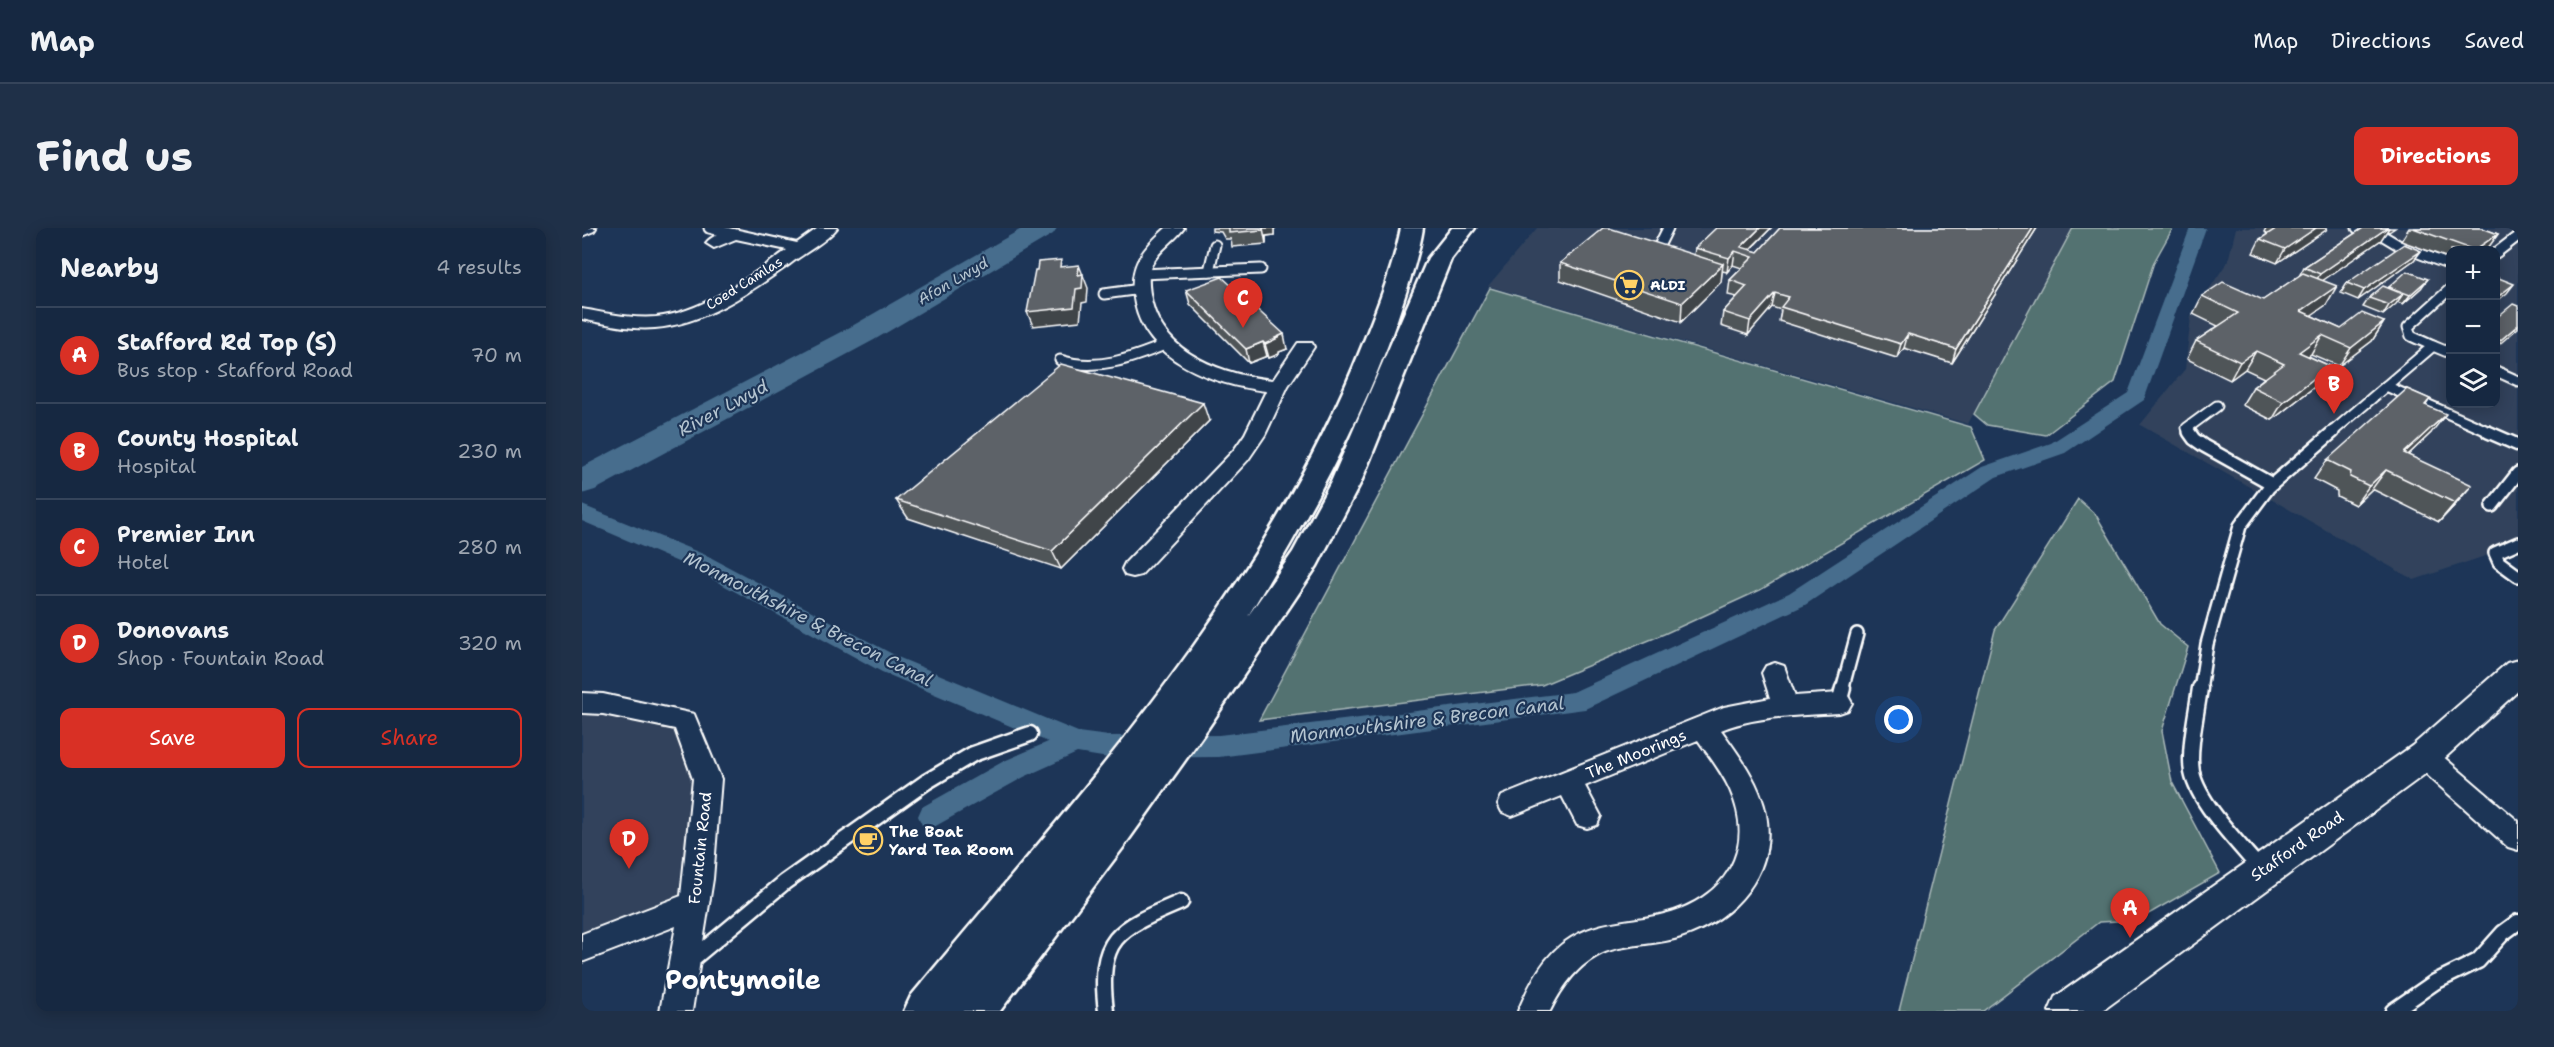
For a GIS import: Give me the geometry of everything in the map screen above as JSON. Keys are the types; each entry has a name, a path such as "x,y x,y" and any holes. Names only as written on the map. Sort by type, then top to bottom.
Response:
{"main road":[{"path":"1181,713 1247,589 1324,460 1352,402 1374,349 1408,250 1412,228"},
{"path":"973,1011 1092,832 1181,713 1306,558 1346,482 1440,258 1464,228"},
{"path":"908,1011 973,952 1092,832"},
{"path":"993,1011 1092,832"},
{"path":"926,1011 973,952"}],"street":[{"path":"582,231 588,228"},
{"name":"Coed Camlas","path":"582,314 644,323 687,316 714,304 829,228"},
{"path":"1176,228 1144,262 1141,281 1145,317 1154,332 1185,359 1252,384 1278,386"},
{"name":"Coed Camlas","path":"712,236 734,234 799,248"},
{"path":"1133,570 1241,455 1256,435 1278,386 1305,347"},
{"name":"Stafford Road","path":"2069,1011 2424,756 2518,672"},
{"path":"1775,674 1785,707"},
{"name":"Fountain Road","path":"582,703 603,704 685,721 707,779 694,905 676,1011"},
{"name":"The Moorings","path":"1512,804 1733,714 1759,708 1839,703"},
{"name":"The Moorings","path":"1534,1011 1545,988 1563,963 1584,947 1611,935 1662,929 1705,914 1724,901 1741,880 1751,860 1754,838 1752,814 1731,766 1704,727"},
{"path":"2424,756 2518,838"},
{"name":"The Moorings","path":"1568,781 1587,816"},
{"path":"582,948 694,905"}],"lane":[{"path":"1652,253 1657,249 1668,228"},
{"path":"2357,228 2380,234 2400,246 2446,263"},
{"path":"2500,250 2518,236"},
{"path":"1209,271 1215,245"},
{"path":"1104,294 1141,281 1209,271 1261,269"},
{"path":"2446,293 2408,327 2411,336 2446,351"},
{"path":"1060,360 1071,366 1085,367 1131,357 1167,344"},
{"path":"2261,871 2210,810 2192,772 2193,735 2207,644 2240,526 2272,484 2433,346"},
{"path":"2500,373 2518,381"},
{"path":"2386,386 2518,445"},
{"path":"2217,406 2187,428 2194,439 2272,484"},
{"path":"2492,506 2518,473"},
{"path":"2518,543 2495,554 2499,562 2518,576"},
{"path":"1839,703 1857,634"},
{"path":"685,965 785,882 926,782 973,754 1030,734"},
{"path":"1106,1011 1103,963 1110,942 1131,922 1181,902"},
{"path":"2393,1011 2435,982 2478,961 2503,933 2518,922"}],"shaded area":[{"path":"1537,228 2073,228 1968,424 1488,286"},
{"path":"2236,228 2518,228 2518,545 2414,580 2140,425 2185,369 2191,316 2228,261"},
{"path":"582,703 685,721 707,779 694,905 582,948"}],"green space":[{"path":"2073,228 2173,228 2154,262 2115,382 2046,435 1987,425 1974,414"},
{"path":"1490,288 1971,427 1985,460 1760,590 1664,634 1542,685 1259,720"},
{"path":"2078,499 2096,515 2160,624 2188,647 2162,731 2172,782 2220,873 2138,920 2099,922 1983,1011 1899,1011 1995,630"}],"building":[{"path":"1229,228 1263,228 1263,230 1229,233"},
{"path":"1603,228 1723,264 1682,303 1560,263"},
{"path":"1716,228 1760,228 1741,247 1758,252 1780,228 2033,228 1956,349 1908,334 1901,344 1781,307 1789,297 1775,293 1750,321 1723,312 1747,286 1730,280 1753,257 1735,251 1729,258 1695,248"},
{"path":"2277,228 2316,228 2285,249 2260,239"},
{"path":"2363,228 2387,228 2320,274 2304,267"},
{"path":"2413,228 2482,228 2498,234 2480,246 2463,246"},
{"path":"2404,244 2421,251 2364,290 2347,283"},
{"path":"1061,260 1060,267 1079,265 1078,275 1083,274 1082,288 1076,289 1074,307 1027,312 1038,262"},
{"path":"2407,271 2428,279 2410,295 2389,287"},
{"path":"2303,273 2337,286 2301,311 2341,329 2362,313 2384,322 2351,348 2322,335 2299,352 2330,366 2283,402 2253,387 2284,364 2256,351 2240,362 2196,341 2238,313 2202,296 2223,282 2263,300"},
{"path":"1222,277 1284,334 1265,344 1263,342 1246,349 1186,290"},
{"path":"2500,279 2514,284 2500,295"},
{"path":"2383,286 2403,294 2389,305 2369,298"},
{"path":"2513,304 2518,306 2518,325 2500,341 2500,315"},
{"path":"1061,364 1203,403 1052,551 896,500"},
{"path":"2407,389 2430,399 2425,405 2446,414 2404,453 2472,485 2455,503 2386,470 2369,486 2350,477 2351,472 2327,460"}],"waterway":[{"name":"River Lwyd","path":"582,482 863,333 1043,228"},
{"name":"Monmouthshire & Brecon Canal","path":"1075,742 1109,747 1219,746 1576,702 1797,599 1989,472 2058,448 2137,396 2198,228"},
{"name":"Monmouthshire & Brecon Canal","path":"582,512 700,562 891,665 1075,742"},
{"path":"932,816 1014,769 1075,742"}],"place":[{"name":"ALDI","path":"1629,285"},
{"name":"Premier Inn","path":"1243,328"},
{"name":"County Hospital","path":"2334,414"},
{"name":"The Boat Yard Tea Room","path":"868,840"},
{"name":"Donovans","path":"629,869"},
{"name":"Stafford Rd Top (S)","path":"2130,938"}],"district":[{"name":"Pontymoile","path":"743,979"}],"water label":[{"name":"Afon Lwyd","path":"953,281"}]}
